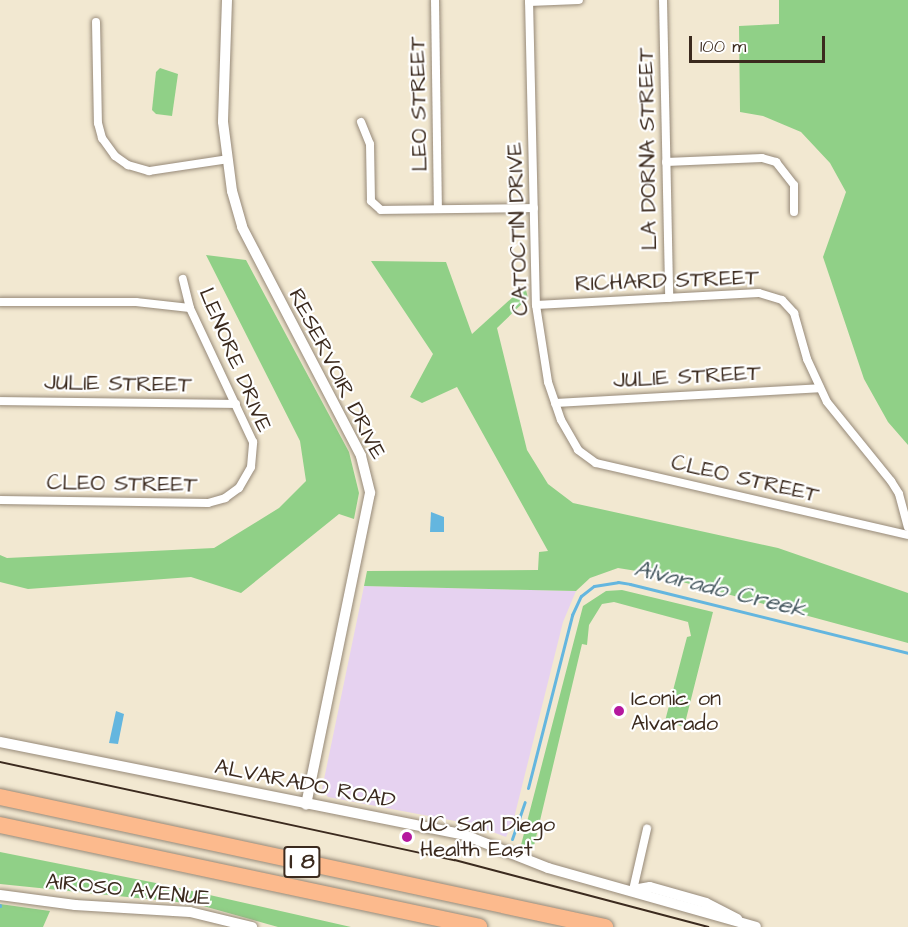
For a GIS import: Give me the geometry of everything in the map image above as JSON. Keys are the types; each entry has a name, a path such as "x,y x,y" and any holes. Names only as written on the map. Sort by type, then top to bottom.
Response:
{"highway":[{"name":"I 8","path":"0,797 605,927"},
{"name":"I 8","path":"0,825 479,927"}],"street":[{"name":"RESERVOIR DRIVE","path":"227,0 223,122 242,227 361,456 370,493 306,804"},
{"name":"LEO STREET","path":"435,0 438,208"},
{"path":"529,1 579,0"},
{"name":"LA DORNA STREET","path":"663,0 669,298"},
{"name":"CATOCTIN DRIVE","path":"529,1 536,305 555,403 578,450"},
{"path":"96,22 98,123 110,150 128,165 149,171 228,159"},
{"path":"361,122 370,144 371,201 385,210 534,208"},
{"path":"666,162 762,158 776,162 794,185 794,212"},
{"name":"LENORE DRIVE","path":"183,279 189,308 236,404 253,451 250,467 239,488"},
{"name":"RICHARD STREET","path":"536,305 771,295 794,313 803,347 820,388 895,488 908,526"},
{"path":"0,302 136,302 189,308"},
{"name":"JULIE STREET","path":"555,403 820,388"},
{"name":"JULIE STREET","path":"0,401 236,404"},
{"name":"CLEO STREET","path":"578,450 596,463 908,535"},
{"name":"CLEO STREET","path":"0,500 208,503 225,498 239,488"},
{"name":"ALVARADO ROAD","path":"0,742 462,834 548,868 633,890 644,897 752,926"},
{"path":"633,890 647,829"},
{"name":"AIROSO AVENUE","path":"0,895 75,905 190,912 252,927"}],"shaded area":[{"path":"364,586 576,591 563,622 514,818 506,837 471,824 328,797 322,789"}],"green space":[{"path":"779,0 908,0 908,445 888,422 864,379 823,257 846,192 830,163 801,132 763,116 740,112 739,26 779,24"},
{"path":"160,68 178,74 172,116 156,114 152,110 156,72"},
{"path":"206,255 246,260 349,452 359,493 354,519 339,514 241,593 191,577 28,589 0,582 0,555 7,558 214,548 279,508 306,481 300,441"},
{"path":"371,261 446,262 472,334 525,286 528,298 497,328 527,450 548,484 573,503 778,548 908,593 908,643 649,573 618,568 590,578 576,591 364,586 367,571 538,570 539,552 548,551 457,387 422,403 410,397 433,354"},
{"path":"622,590 713,612 684,727 665,721 687,637 691,636 688,622 614,602 602,604 589,625 587,645 582,644 533,850 521,845 583,606 606,591"},
{"path":"0,852 161,884 351,927 278,927 196,904 0,884"},
{"path":"0,904 50,911 43,927 0,927"}],"water":[{"path":"431,512 444,517 444,532 430,532"},
{"path":"116,711 124,714 118,744 109,743"}],"waterway":[{"name":"Alvarado Creek","path":"528,788 572,615 581,596 594,586 618,582 630,584 908,653"},
{"name":"Alvarado Creek","path":"512,839 525,802"}],"tram line":[{"path":"0,762 455,860 708,927"}],"place":[{"name":"Iconic on Alvarado","path":"619,711"},
{"name":"UC San Diego Health East","path":"407,837"}]}
